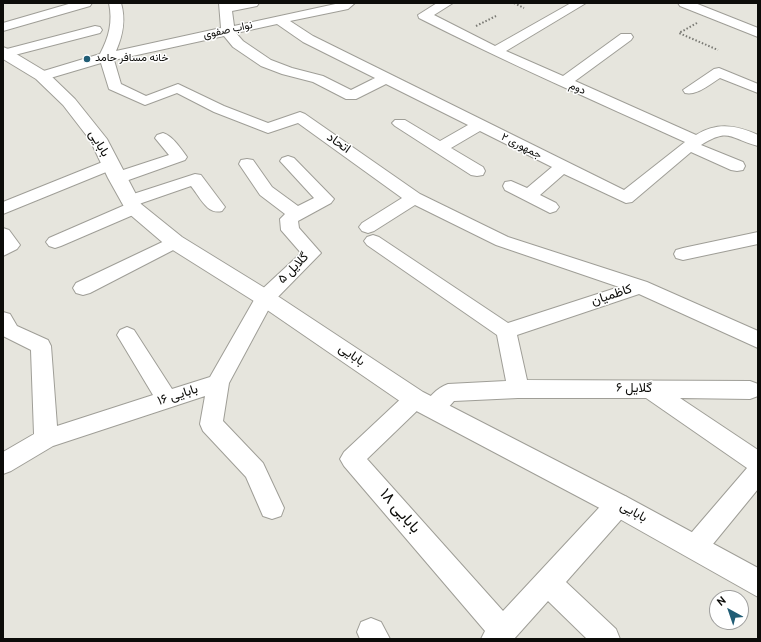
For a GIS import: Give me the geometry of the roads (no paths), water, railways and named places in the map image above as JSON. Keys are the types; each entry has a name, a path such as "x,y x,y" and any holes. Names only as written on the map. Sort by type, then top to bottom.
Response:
{"main road":[{"name":"بابایی","path":"4,50 42,76 69,102 98,139 113,171 132,204 175,242 264,298 424,404 618,505 758,583"}],"street":[{"path":"3,27 86,3"},
{"path":"106,57 116,36 118,12 115,3"},
{"path":"253,3 226,6 228,32 238,44 266,63 287,71 318,79 351,96 386,78"},
{"name":"نواب صفوی","path":"42,76 106,57 228,32 349,3"},
{"name":"دوم","path":"447,3 424,15 495,52 693,143 737,166"},
{"path":"495,52 580,3"},
{"path":"684,3 758,33"},
{"name":"جمهوری ۲","path":"279,20 308,39 479,126 626,198 693,143 717,130 729,130 758,141"},
{"path":"4,50 95,30"},
{"path":"563,83 626,37"},
{"name":"اتحاد","path":"106,57 114,86 145,101 178,88 219,109 268,128 300,117 414,198 502,241 640,287"},
{"path":"690,90 719,72 758,89"},
{"path":"400,123 477,171"},
{"path":"440,148 479,126"},
{"path":"3,208 113,171 179,157 163,138"},
{"path":"247,164 266,192 297,214 325,199 288,161"},
{"path":"529,196 562,167"},
{"path":"55,242 132,204 195,178 216,207"},
{"path":"511,186 550,206"},
{"path":"414,198 370,234 506,331 518,389"},
{"name":"گلایل ۵","path":"264,298 312,253 290,230 288,218 297,214"},
{"path":"3,234 12,245 3,250"},
{"path":"684,254 758,238"},
{"path":"83,288 175,242"},
{"name":"کاظمیان","path":"506,331 640,287 758,340"},
{"path":"264,298 218,383 211,424 255,470 272,508"},
{"path":"5,329 41,346 46,439"},
{"path":"127,335 167,400"},
{"name":"بابایی ۱۶","path":"3,464 46,439 218,383"},
{"name":"گلایل ۶","path":"424,404 448,393 518,389 750,390"},
{"path":"649,389 758,463"},
{"name":"بابایی ۱۸","path":"424,404 352,459 498,635"},
{"path":"695,547 758,472"},
{"path":"498,635 548,583 618,505"},
{"path":"548,583 606,639"}],"place":[{"name":"خانه مسافر حامد","path":"87,59"}]}
